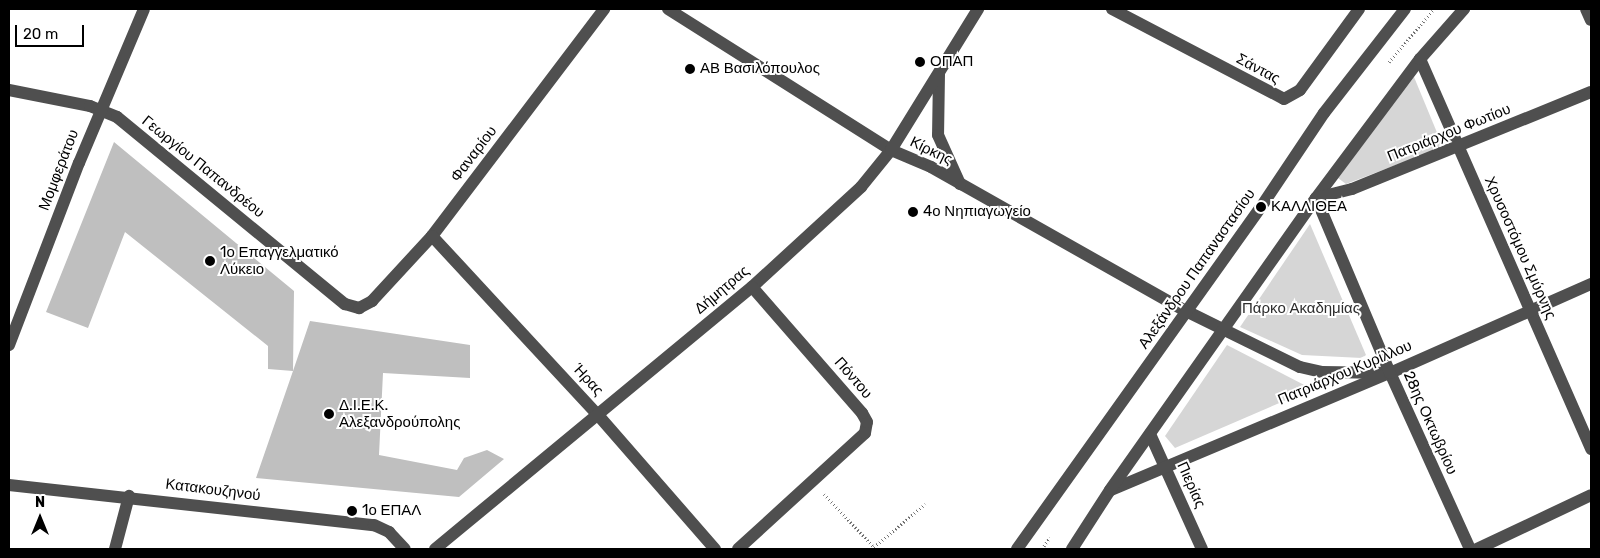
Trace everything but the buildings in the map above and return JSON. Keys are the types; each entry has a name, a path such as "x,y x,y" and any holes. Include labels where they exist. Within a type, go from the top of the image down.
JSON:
{"street":[{"name":"Μομφεράτου","path":"9,345 101,109 144,9"},
{"name":"Φαναρίου","path":"358,308 372,301 432,236 604,9"},
{"name":"Κίρκης","path":"668,9 891,150 960,184 1186,311 1300,367 1322,372 1390,373"},
{"name":"Δήμητρας","path":"435,549 752,287 861,187 891,150 978,9"},
{"name":"Σάντας","path":"1112,9 1284,99 1300,90 1359,9"},
{"name":"Αλεξάνδρου Παπαναστασίου","path":"1017,549 1324,114 1405,9"},
{"path":"1072,549 1110,490 1316,198 1420,59 1464,9"},
{"path":"1586,9 1591,20"},
{"name":"Χρυσοστόμου Σμύρνης","path":"1420,59 1591,449"},
{"path":"940,72 938,135 960,184"},
{"name":"Γεωργίου Παπανδρέου","path":"9,90 101,109 117,117 345,304 358,308"},
{"name":"Πατριάρχου Φωτίου","path":"1316,198 1352,190 1591,92"},
{"name":"28ης Οκτωβρίου","path":"1316,198 1390,373 1470,549"},
{"name":"Ήρας","path":"432,236 598,415 715,549"},
{"name":"Πατριάρχου Κυρίλλου","path":"1110,490 1390,373 1591,284"},
{"name":"Πόντου","path":"738,549 814,482 865,433 866,422 862,413 752,287"},
{"name":"Πιερίας","path":"1150,434 1202,549"},
{"name":"Κατακουζηνού","path":"9,484 374,525 390,532 405,549"},
{"path":"1477,549 1591,495"},
{"path":"115,549 129,496"}],"path":[{"path":"814,482 874,547 925,504"}],"green space":[{"path":"1414,77 1443,147 1346,184 1338,178"},
{"name":"Πάρκο Ακαδημίας","path":"1310,224 1366,355 1362,358 1302,355 1240,327"},
{"path":"1227,345 1312,389 1175,448 1165,436"}],"place":[{"name":"ΟΠΑΠ","path":"920,62"},
{"name":"ΑΒ Βασιλόπουλος","path":"690,69"},
{"name":"ΚΑΛΛΙΘΕΑ","path":"1261,207"},
{"name":"4ο Νηπιαγωγείο","path":"913,212"},
{"name":"1ο Επαγγελματικό Λύκειο","path":"210,261"},
{"name":"Δ.Ι.Ε.Κ. Αλεξανδρούπολης","path":"329,414"},
{"name":"1ο ΕΠΑΛ","path":"352,511"}]}
